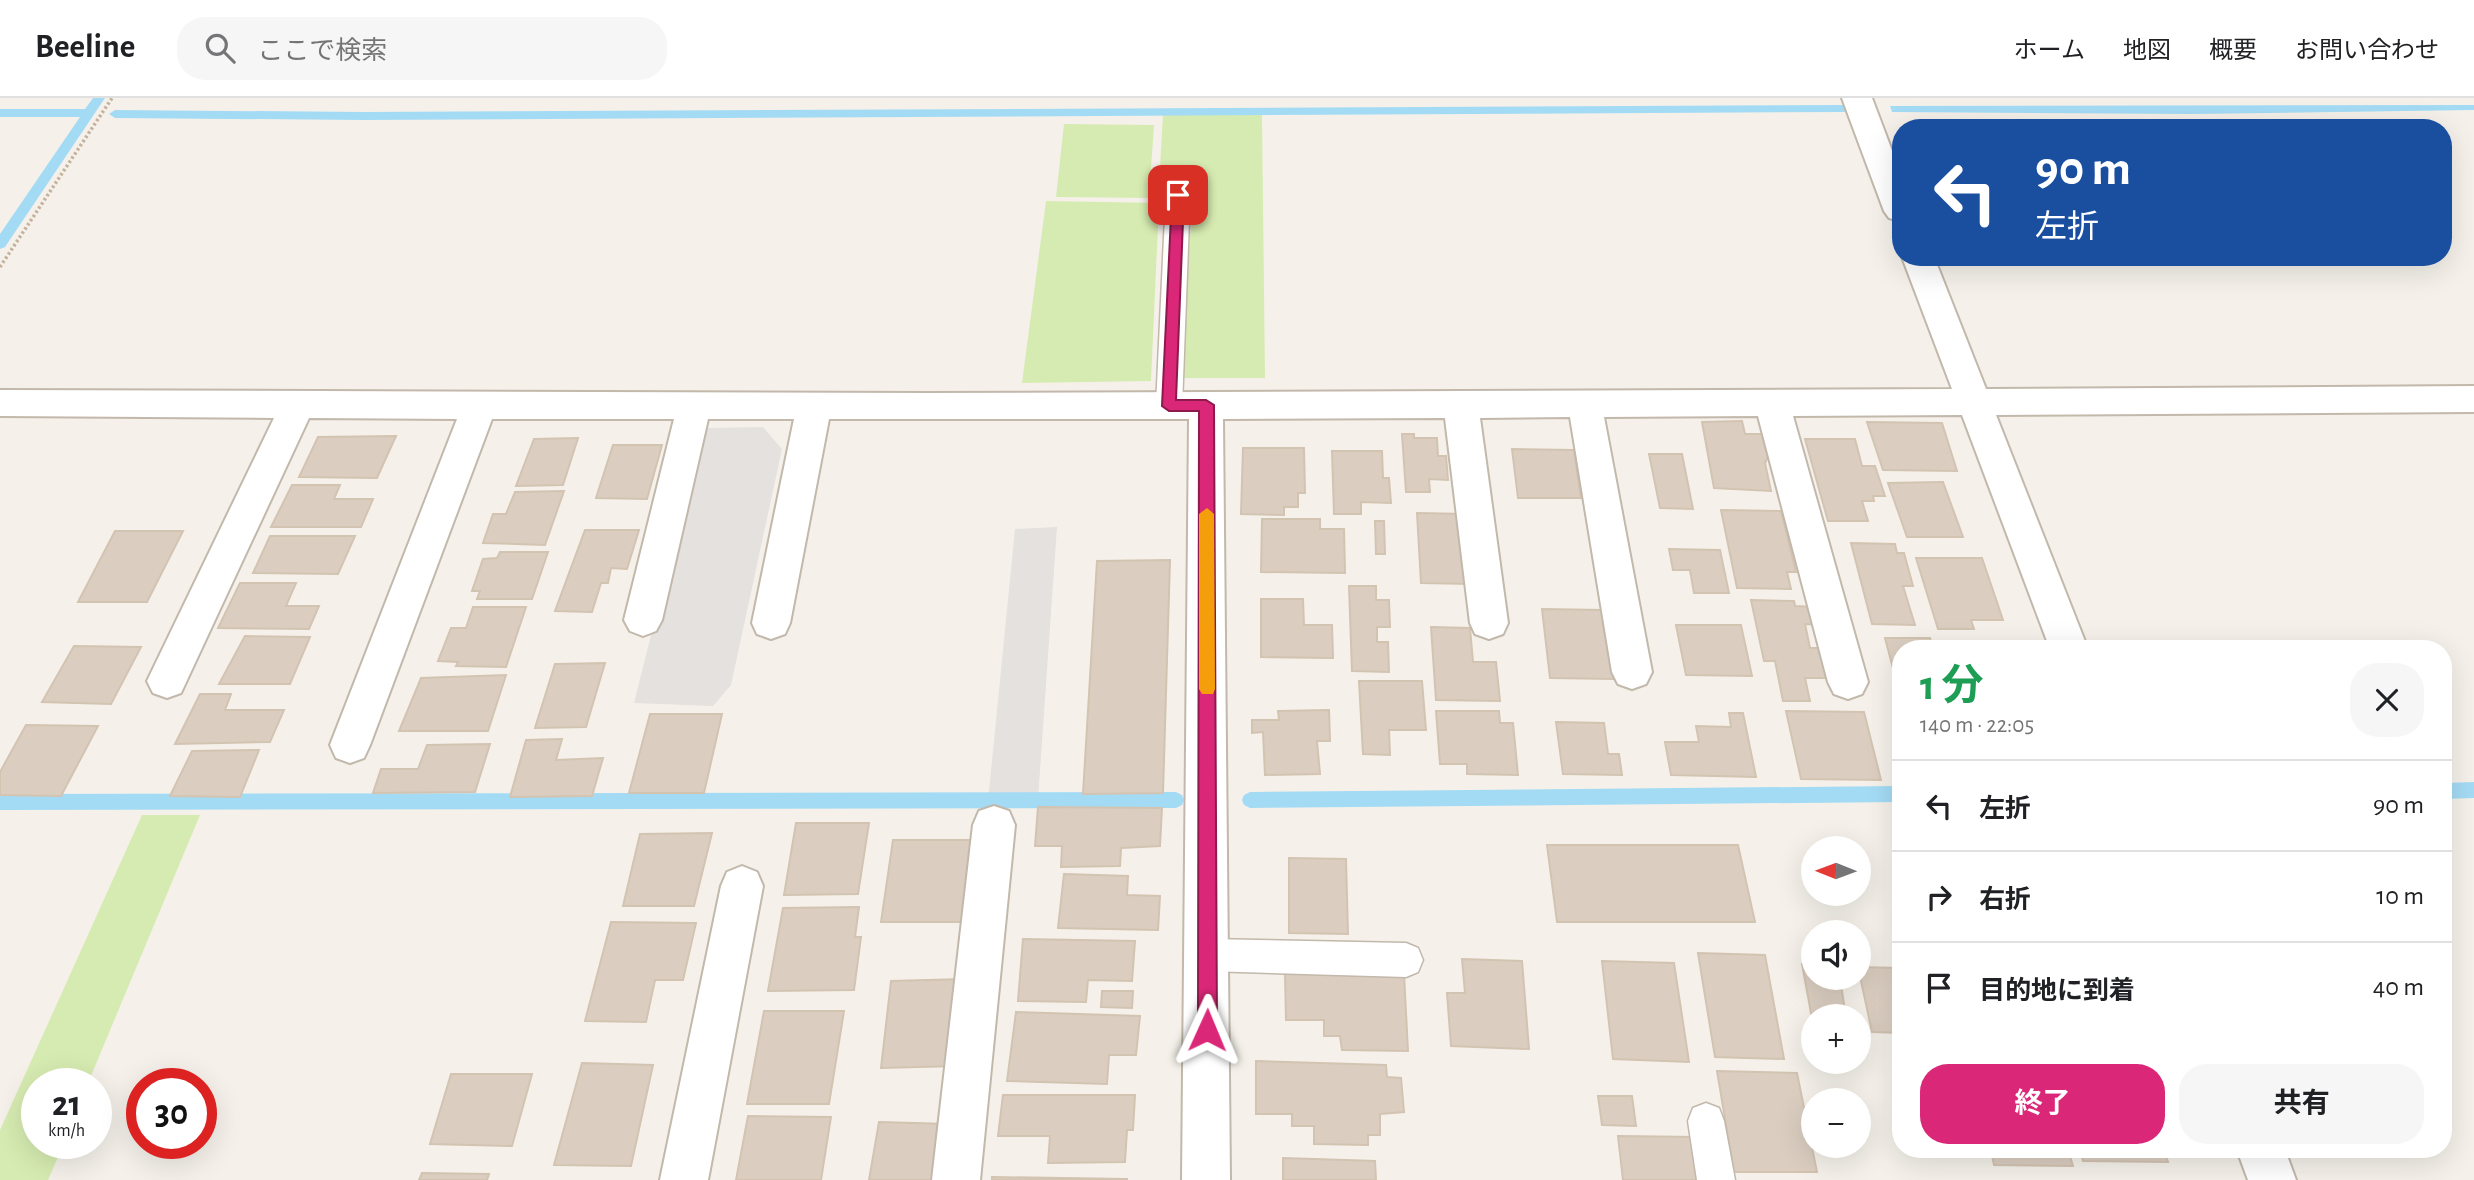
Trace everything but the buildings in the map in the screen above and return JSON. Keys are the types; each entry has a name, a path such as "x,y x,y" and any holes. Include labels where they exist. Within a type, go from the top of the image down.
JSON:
{"street":[{"path":"1857,98 1892,190"},
{"path":"1921,266 2066,640"},
{"path":"0,403 694,407 2474,399"},
{"path":"1772,404 1848,682"},
{"path":"1461,405 1489,623"},
{"path":"1585,405 1632,672"},
{"path":"167,681 297,406"},
{"path":"771,623 814,406"},
{"path":"1188,406 1208,956 1206,1180"},
{"path":"350,745 479,407"},
{"path":"643,620 694,407"},
{"path":"956,1180 994,825"},
{"path":"684,1180 742,886"},
{"path":"2264,1158 2273,1180"}],"lane":[{"path":"1178,195 1188,406"},
{"path":"1208,956 1406,960"},
{"path":"1706,1121 1716,1180"}],"path":[{"path":"0,267 112,98"}],"green space":[{"path":"1163,114 1262,115 1265,378 1182,378 1193,188 1159,186"},
{"path":"1064,124 1154,125 1149,198 1056,197"},
{"path":"1046,201 1159,203 1151,381 1022,383"},
{"path":"142,815 200,815 94,1068 28,1068"},
{"path":"21,1083 21,1159 57,1159 48,1180 0,1180 0,1130"}],"shaded area":[{"path":"763,427 782,449 731,685 713,706 634,703 703,428"},
{"path":"1057,527 1038,799 988,801 1015,529"}],"water":[{"path":"2474,105 2474,110 2192,114 1892,112 1890,106"}],"waterway":[{"path":"89,113 99,98"},
{"path":"115,114 363,116 1843,109"},
{"path":"0,113 89,113"},
{"path":"0,244 89,113"},
{"path":"2452,791 2474,790"},
{"path":"1250,800 1892,794"},
{"path":"0,802 1176,800"}],"slow traffic":[{"path":"1207,514 1207,689"}],"route":[{"path":"1178,195 1169,406 1206,405 1207,1030"}]}
